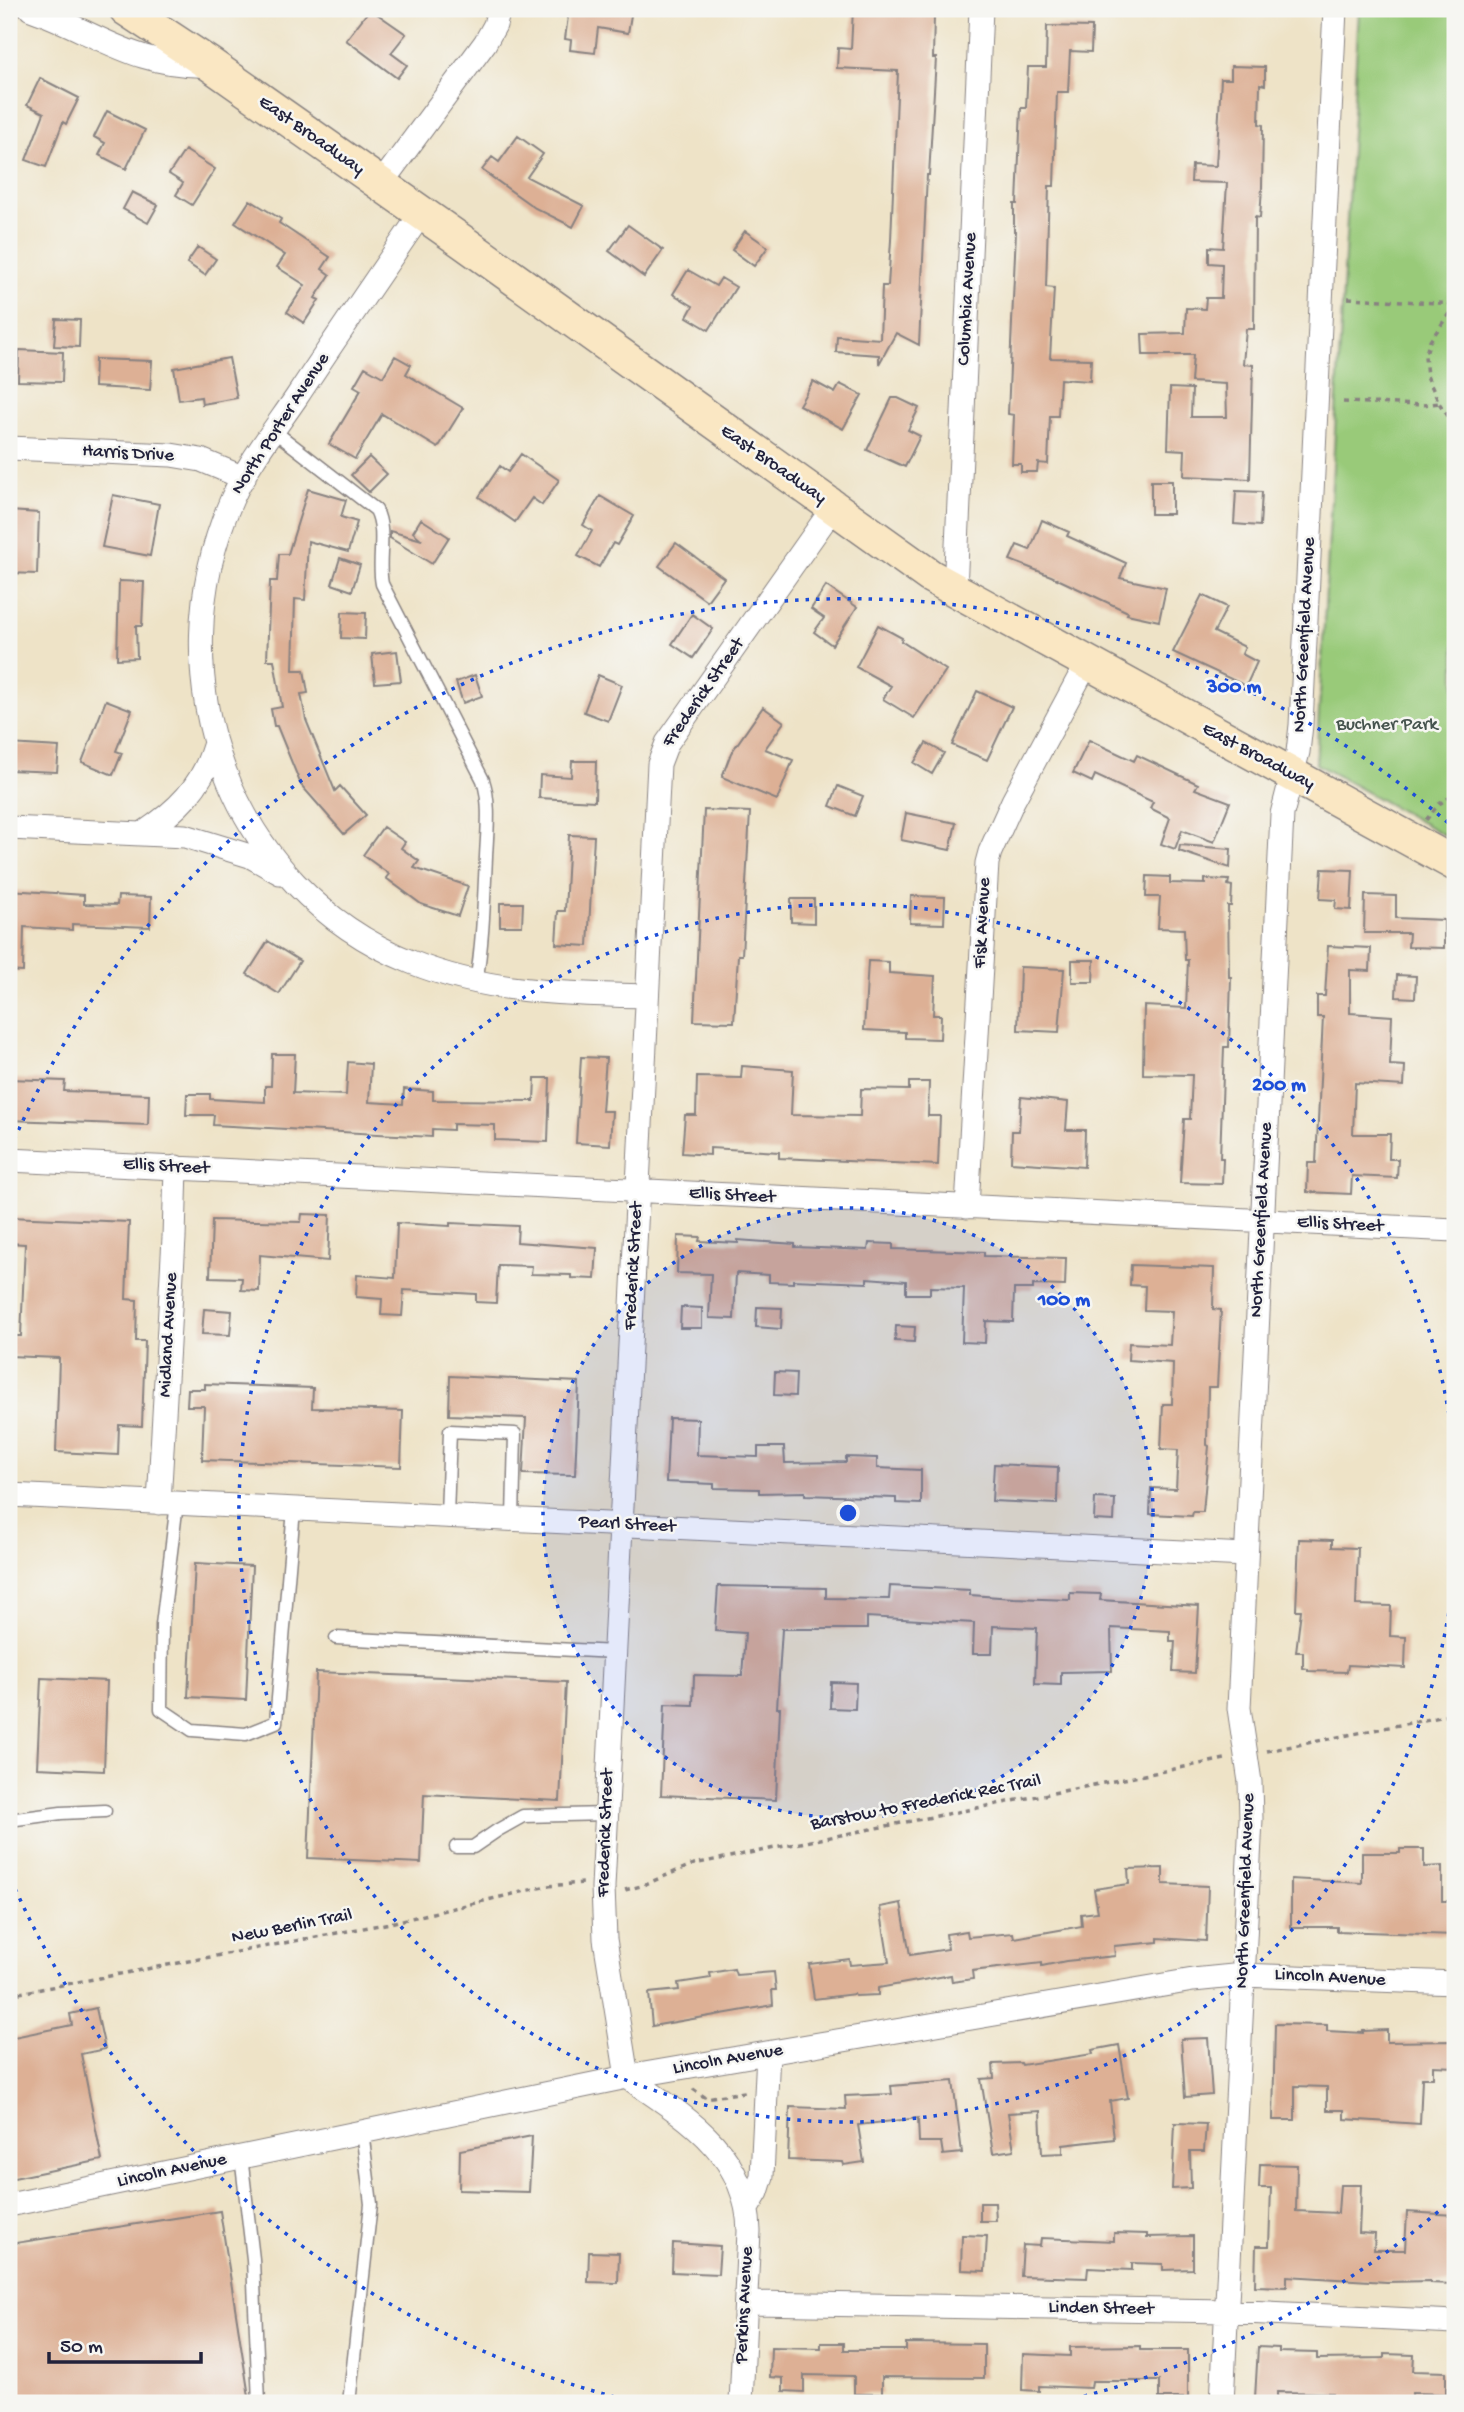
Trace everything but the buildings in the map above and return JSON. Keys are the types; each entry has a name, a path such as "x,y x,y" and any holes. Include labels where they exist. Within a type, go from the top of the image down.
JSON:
{"main road":[{"name":"East Broadway","path":"126,9 211,65 930,576 1455,864"}],"street":[{"path":"31,9 143,58 173,64 211,65"},
{"path":"380,185 485,43 495,25 499,9"},
{"name":"Columbia Avenue","path":"955,590 981,9"},
{"name":"North Greenfield Avenue","path":"1222,2403 1251,1819 1250,1783 1239,1708 1246,1555 1282,814 1298,752 1301,725 1335,9"},
{"name":"North Porter Avenue","path":"421,214 274,431 232,500 213,557 204,607 201,666 214,746 230,786 254,830 291,880 365,939 410,961 476,983 548,992 647,996"},
{"name":"Harris Drive","path":"9,448 171,455 201,460 244,478"},
{"name":"Frederick Street","path":"627,2077 605,1939 603,1887 659,764 662,753 833,508"},
{"name":"Fisk Avenue","path":"967,1207 987,863 1013,801 1087,663"},
{"path":"142,834 167,818 187,800 209,763 214,746"},
{"path":"9,828 186,836 250,856 291,880"},
{"name":"Ellis Street","path":"9,1160 1455,1230"},
{"name":"Midland Avenue","path":"168,1503 176,1167"},
{"name":"Pearl Street","path":"9,1495 1246,1555"},
{"name":"Lincoln Avenue","path":"9,2205 627,2077 1193,1980 1243,1975 1455,1983"},
{"name":"Perkins Avenue","path":"748,2207 762,2176 768,2053"},
{"name":"Perkins Avenue","path":"627,2077 668,2105 723,2153 743,2188 748,2207 747,2303 741,2403"},
{"name":"Linden Street","path":"747,2303 1225,2311 1455,2322"}],"lane":[{"path":"274,431 376,510 380,520 379,558 382,584 483,780 487,791 488,822 483,942 476,983"},
{"path":"447,1516 450,1431 515,1434 513,1519"},
{"path":"168,1503 160,1709 192,1731 246,1734 276,1722 294,1509"},
{"path":"336,1637 615,1652"},
{"path":"9,1820 61,1813 105,1811"},
{"path":"456,1847 474,1847 523,1816 607,1814"},
{"path":"349,2403 371,2204 362,2131"},
{"path":"241,2156 253,2259 259,2403"}],"path":[{"path":"1348,298 1455,304"},
{"path":"1455,304 1430,341 1425,356 1427,376 1439,403 1455,426"},
{"path":"1343,402 1423,405 1439,403"},
{"path":"1423,824 1439,804 1455,794"},
{"path":"1261,1752 1455,1714"},
{"name":"Barstow to Frederick Rec Trail","path":"629,1889 694,1864 1232,1758"},
{"name":"New Berlin Trail","path":"9,1995 390,1923 547,1886 579,1883"},
{"path":"693,2089 706,2098 744,2093 752,2087"}],"green space":[{"name":"Buchner Park","path":"1359,9 1455,9 1455,841 1316,764"}]}
